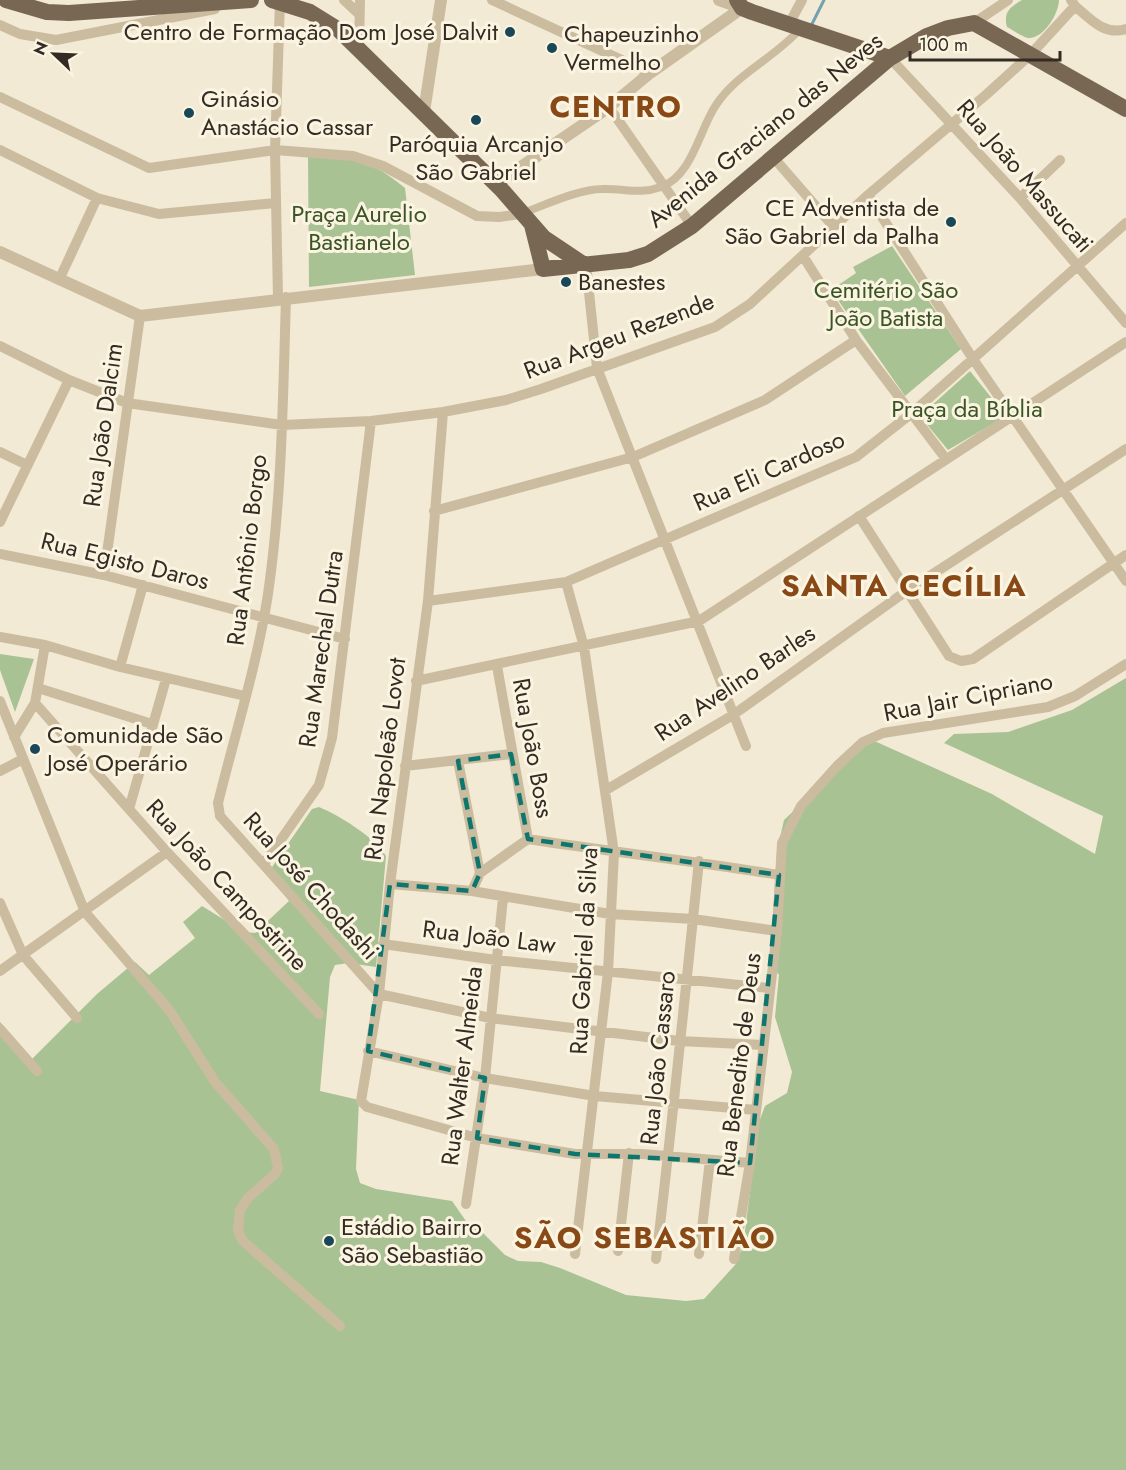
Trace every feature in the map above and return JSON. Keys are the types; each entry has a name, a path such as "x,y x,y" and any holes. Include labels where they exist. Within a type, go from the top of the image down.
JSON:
{"main road":[{"path":"6,0 47,12 69,13 251,0"},
{"path":"276,1 310,12 330,24 359,48 496,184 526,220 555,246 584,264"},
{"path":"744,7 891,58"},
{"path":"974,23 1126,109"},
{"name":"Avenida Graciano das Neves","path":"543,269 629,260 648,254 692,226 891,58 927,36 948,28 974,23"},
{"path":"526,220 543,269"}],"street":[{"path":"0,25 20,34 56,40 262,0"},
{"path":"344,0 358,13"},
{"path":"359,48 360,0"},
{"path":"424,112 441,0"},
{"path":"492,0 650,73"},
{"path":"719,0 744,7"},
{"path":"0,97 149,168 275,150 353,156 368,160 477,216 526,220 601,188 637,193 663,186 688,163 723,94 766,58 787,44 802,0"},
{"path":"974,23 1008,0"},
{"name":"Rua Antônio Borgo","path":"218,803 264,617 282,425 282,298 275,150 276,1"},
{"path":"1073,3 1093,22 1109,30 1117,32 1126,29"},
{"name":"Rua Argeu Rezende","path":"0,346 69,380 127,403 282,425 371,421 443,412 506,400 715,327 750,304 833,226 1031,54 1073,3"},
{"path":"496,184 609,108 650,73 744,7"},
{"name":"Rua João Massucati","path":"891,58 1020,198 1126,323"},
{"path":"609,108 692,226"},
{"path":"0,150 97,198 159,214 276,203"},
{"path":"774,158 833,226"},
{"path":"1020,198 1060,160"},
{"path":"868,195 973,359 1126,581"},
{"path":"59,280 97,198"},
{"name":"Rua Eli Cardoso","path":"428,602 566,582 856,457 912,413 1126,223"},
{"path":"0,252 140,316 543,269"},
{"path":"803,256 856,340 946,459"},
{"path":"584,264 597,368 699,621 746,746"},
{"name":"Rua João Dalcim","path":"104,574 140,316"},
{"path":"434,511 633,458 765,400 856,340"},
{"path":"416,681 497,666 699,621 946,459 1013,418 1126,342"},
{"path":"0,522 69,380"},
{"name":"Rua Napoleão Lovot","path":"443,412 428,602 390,884 379,994 361,1096 362,1103 368,1107 477,1138"},
{"name":"Rua Marechal Dutra","path":"264,864 319,785 326,768 345,639 371,421"},
{"name":"Rua Avelino Barles","path":"606,790 733,715 905,592 1126,449"},
{"path":"0,452 27,465"},
{"path":"859,516 905,592 948,656 961,661 973,659 1126,555"},
{"name":"Rua Egisto Daros","path":"0,554 104,574 345,639"},
{"name":"Rua Gabriel da Silva","path":"566,582 584,646 614,853 608,972 575,1254"},
{"path":"120,668 143,585"},
{"path":"0,637 45,645 120,668 245,696"},
{"path":"14,737 35,703 45,645"},
{"name":"Rua Jair Cipriano","path":"779,875 782,843 801,806 863,742 883,733 1048,707 1075,696 1126,664"},
{"name":"Rua João Boss","path":"497,666 511,754 528,838"},
{"path":"129,809 166,679"},
{"path":"38,688 152,724"},
{"path":"0,701 85,912 170,1011 215,1082 274,1149 277,1160 276,1174 248,1198 240,1210 238,1230 242,1240 340,1326"},
{"name":"Rua João Campostrine","path":"35,703 167,852 319,1014"},
{"path":"405,766 511,754"},
{"path":"0,771 23,759"},
{"path":"458,761 480,873"},
{"name":"Rua José Chodashi","path":"218,803 218,810 226,823 379,994"},
{"path":"472,891 480,873 528,838 614,853 699,861 779,875"},
{"path":"0,971 167,852"},
{"name":"Rua João Cassaro","path":"656,1259 675,1101 679,1041 688,981 699,861"},
{"name":"Rua Benedito de Deus","path":"735,1259 750,1163 777,931 779,875"},
{"path":"390,884 472,891 503,898 610,914 693,919 777,931"},
{"name":"Rua Walter Almeida","path":"466,1204 485,1078 503,898"},
{"path":"0,903 23,955 78,1018"},
{"name":"Rua João Law","path":"383,944 496,960 770,988"},
{"path":"379,994 490,1018 679,1041 763,1046"},
{"path":"0,1029 38,1071"},
{"path":"368,1051 485,1078 595,1096 675,1101 756,1110"},
{"path":"477,1138 586,1154 629,1153 750,1163"},
{"path":"618,1251 629,1153"},
{"path":"699,1254 710,1160"}],"highlighted area":[{"path":"511,754 528,839 779,875 750,1163 575,1154 477,1138 485,1078 368,1051 390,884 472,891 480,873 458,761"}],"green space":[{"path":"1022,0 1059,0 1050,24 1034,37 1028,38 1007,27 1008,10"},
{"name":"Praça Aurelio Bastianelo","path":"308,156 360,162 382,171 405,188 415,275 309,287"},
{"name":"Cemitério São João Batista","path":"892,246 961,349 905,396 831,290 856,273 853,267"},
{"name":"Praça da Bíblia","path":"970,371 1006,416 948,450 920,416"},
{"path":"0,654 34,659 15,712 0,670"},
{"path":"1126,678 1126,1470 0,1470 0,1022 32,1059 97,994 135,962 149,975 195,938 183,922 202,906 244,932 255,933 289,901 270,870 312,809 319,807 365,834 386,856 376,967 348,963 335,965 330,977 320,1091 359,1100 356,1169 360,1183 376,1189 452,1201 468,1224 475,1225 505,1255 518,1261 541,1262 626,1295 686,1301 704,1299 735,1265 743,1246 759,1122 765,1106 787,1093 792,1072 775,1017 779,975 770,963 777,851 784,820 870,739 992,794 1095,854 1103,816 944,743 954,734 1008,732 1072,710"}],"waterway":[{"path":"811,26 824,0"}],"place":[{"name":"Centro de Formação Dom José Dalvit","path":"510,32"},
{"name":"Chapeuzinho Vermelho","path":"552,48"},
{"name":"Ginásio Anastácio Cassar","path":"189,113"},
{"name":"Paróquia Arcanjo São Gabriel","path":"476,120"},
{"name":"CE Adventista de São Gabriel da Palha","path":"951,222"},
{"name":"Banestes","path":"566,282"},
{"name":"Comunidade São José Operário","path":"35,749"},
{"name":"Estádio Bairro São Sebastião","path":"329,1241"}],"district":[{"name":"CENTRO","path":"616,107"},
{"name":"SANTA CECÍLIA","path":"904,586"},
{"name":"SÃO SEBASTIÃO","path":"645,1238"}]}
